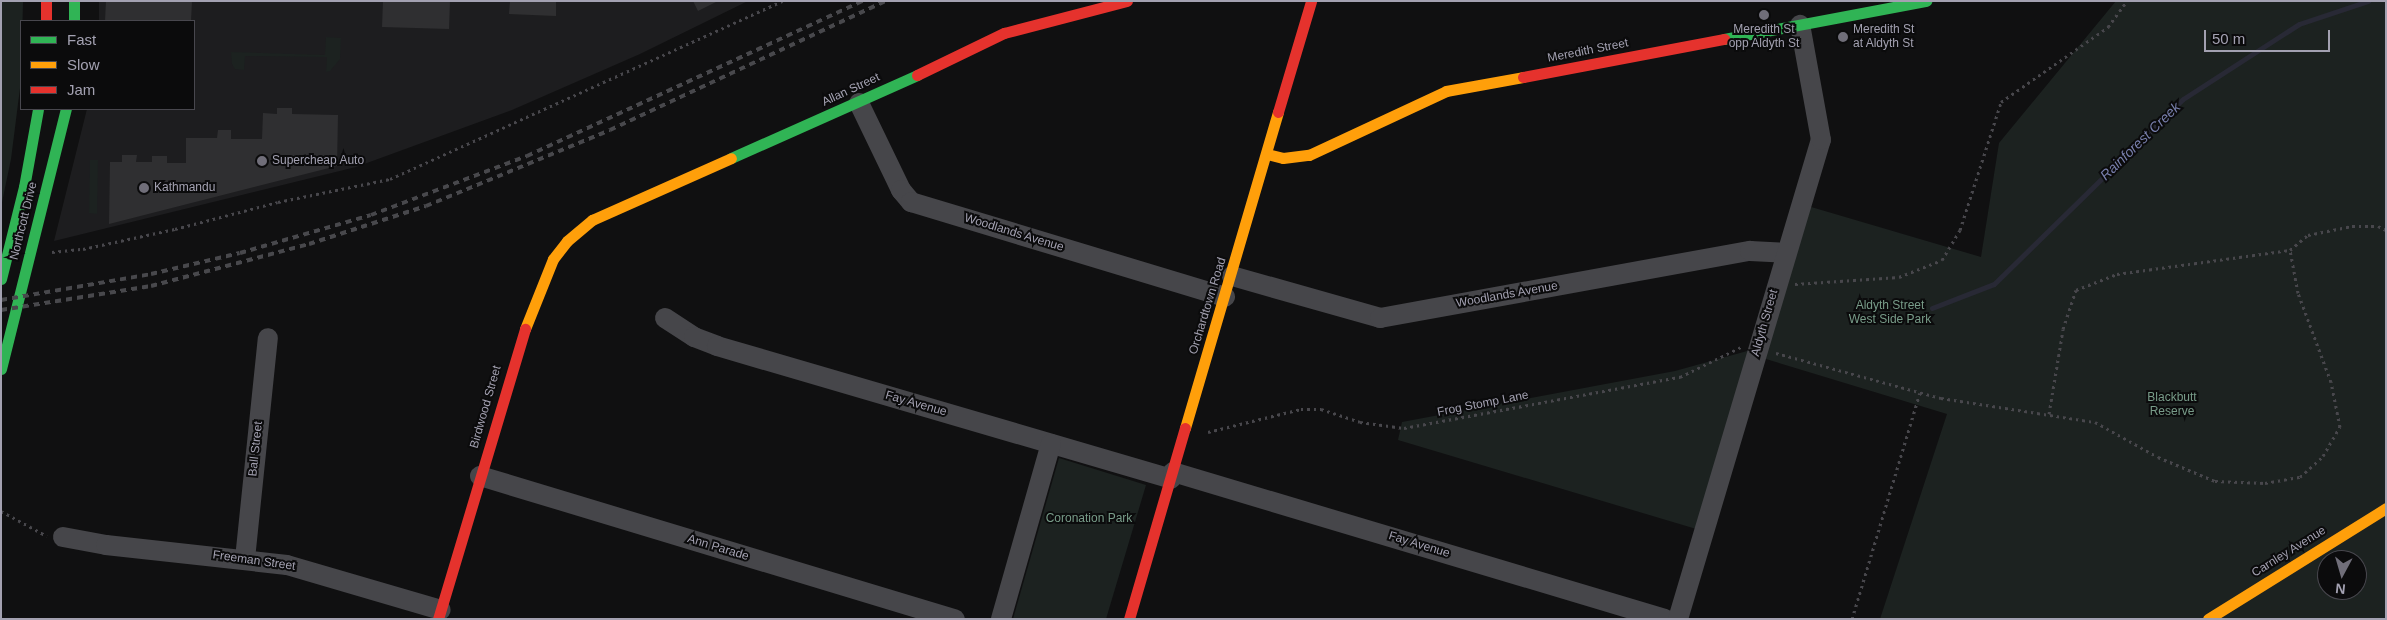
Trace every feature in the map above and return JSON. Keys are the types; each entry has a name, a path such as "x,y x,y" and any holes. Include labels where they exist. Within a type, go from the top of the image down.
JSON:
{"street":[{"path":"46,1 46,20"},
{"path":"74,1 74,20"},
{"name":"Allan Street","path":"592,220 859,103 1015,29 1127,1"},
{"name":"Orchardtown Road","path":"1129,619 1232,276 1311,1"},
{"name":"Meredith Street","path":"1267,154 1284,158 1309,155 1446,91 1926,1"},
{"name":"Aldyth Street","path":"1678,619 1821,140 1800,25"},
{"name":"Woodlands Avenue","path":"859,103 901,190 911,202 1225,297"},
{"name":"Northcott Drive","path":"1,279 24,187 38,110"},
{"name":"Northcott Drive","path":"1,369 66,110"},
{"name":"Birdwood Street","path":"440,614 516,354 540,286 552,259 567,241 592,220"},
{"name":"Woodlands Avenue","path":"1232,276 1380,318 1750,251 1786,252"},
{"name":"Fay Avenue","path":"665,318 694,337 717,346 1051,444 1172,476 1664,619"},
{"name":"Ball Street","path":"245,559 268,338"},
{"path":"1001,619 1051,444"},
{"name":"Ann Parade","path":"480,476 956,619"},
{"name":"Carnley Avenue","path":"2208,619 2386,508"},
{"name":"Freeman Street","path":"63,537 106,545 245,559 312,570 440,614"}],"path":[{"path":"30,253 83,249 390,179 783,1"},
{"path":"1777,285 1899,277 1942,260 1960,230 2001,102 2108,27 2127,1"},
{"path":"2049,415 2063,329 2076,290 2117,274 2290,250 2308,235 2352,226 2378,226 2386,230"},
{"path":"1758,348 1920,393 2095,422 2158,457 2215,480 2264,483 2300,477 2324,456 2340,427 2331,382 2298,293 2290,250"},
{"name":"Frog Stomp Lane","path":"1208,432 1301,410 1321,409 1360,422 1404,428 1680,377 1743,346 1758,348"},
{"path":"1852,619 1920,393"},
{"path":"1,511 55,541 63,537"}],"shaded area":[{"path":"99,1 748,1 640,54 512,110 356,167 54,241 87,110 195,110 195,20 99,20"}],"green space":[{"path":"1,1 23,1 23,20 20,20 20,88 11,159 1,207"},
{"name":"Blackbutt Reserve","path":"2116,1 2386,1 2386,619 1880,619 1947,414 1756,356 1703,531 1398,440 1402,422 1675,371 1758,348 1801,204 1981,257 1999,143"},
{"path":"326,37 341,38 340,59 330,71 326,72 327,57 245,56 244,70 235,69 232,64 231,52 325,55"},
{"path":"90,160 98,160 97,214 89,213"},
{"name":"Coronation Park","path":"1059,458 1146,485 1106,619 1013,619"}],"building":[{"path":"106,1 192,1 191,20 105,20"},
{"path":"383,1 450,1 449,29 382,27"},
{"path":"510,1 556,1 556,16 509,14"},
{"path":"693,1 718,1 698,11"},
{"path":"277,108 292,108 292,114 338,115 337,166 109,224 110,162 122,162 122,155 137,155 136,162 152,162 152,156 167,156 167,163 186,163 186,138 217,138 218,130 231,130 231,139 262,139 263,113 277,114"}],"waterway":[{"name":"Rainforest Creek","path":"1932,308 1994,284 2183,99 2299,24 2368,1"}],"railway":[{"path":"1,300 151,274 240,253 371,215 527,156 863,1"},
{"path":"1,310 151,286 309,244 426,206 610,130 886,1"}],"traffic: fast":[{"path":"74,1 74,20"},
{"path":"1724,39 1926,1"},
{"path":"731,158 917,75"},
{"path":"1,279 24,187 38,110"},
{"path":"1,369 66,110"}],"traffic: slow":[{"path":"1267,154 1283,158 1309,155 1446,91 1523,77"},
{"path":"1185,428 1278,112"},
{"path":"525,329 553,259 567,241 592,220 731,158"},
{"path":"2208,619 2386,508"}],"traffic: jam":[{"path":"46,1 46,20"},
{"path":"917,75 1004,33 1127,1"},
{"path":"1278,112 1311,1"},
{"path":"1523,77 1724,39"},
{"path":"438,619 525,329"},
{"path":"1129,619 1185,428"}],"place":[{"name":"Meredith St opp Aldyth St","path":"1764,15"},
{"name":"Meredith St at Aldyth St","path":"1843,37"},
{"name":"Supercheap Auto","path":"262,161"},
{"name":"Kathmandu","path":"144,188"}],"park label":[{"name":"Aldyth Street West Side Park","path":"1890,313"}]}
